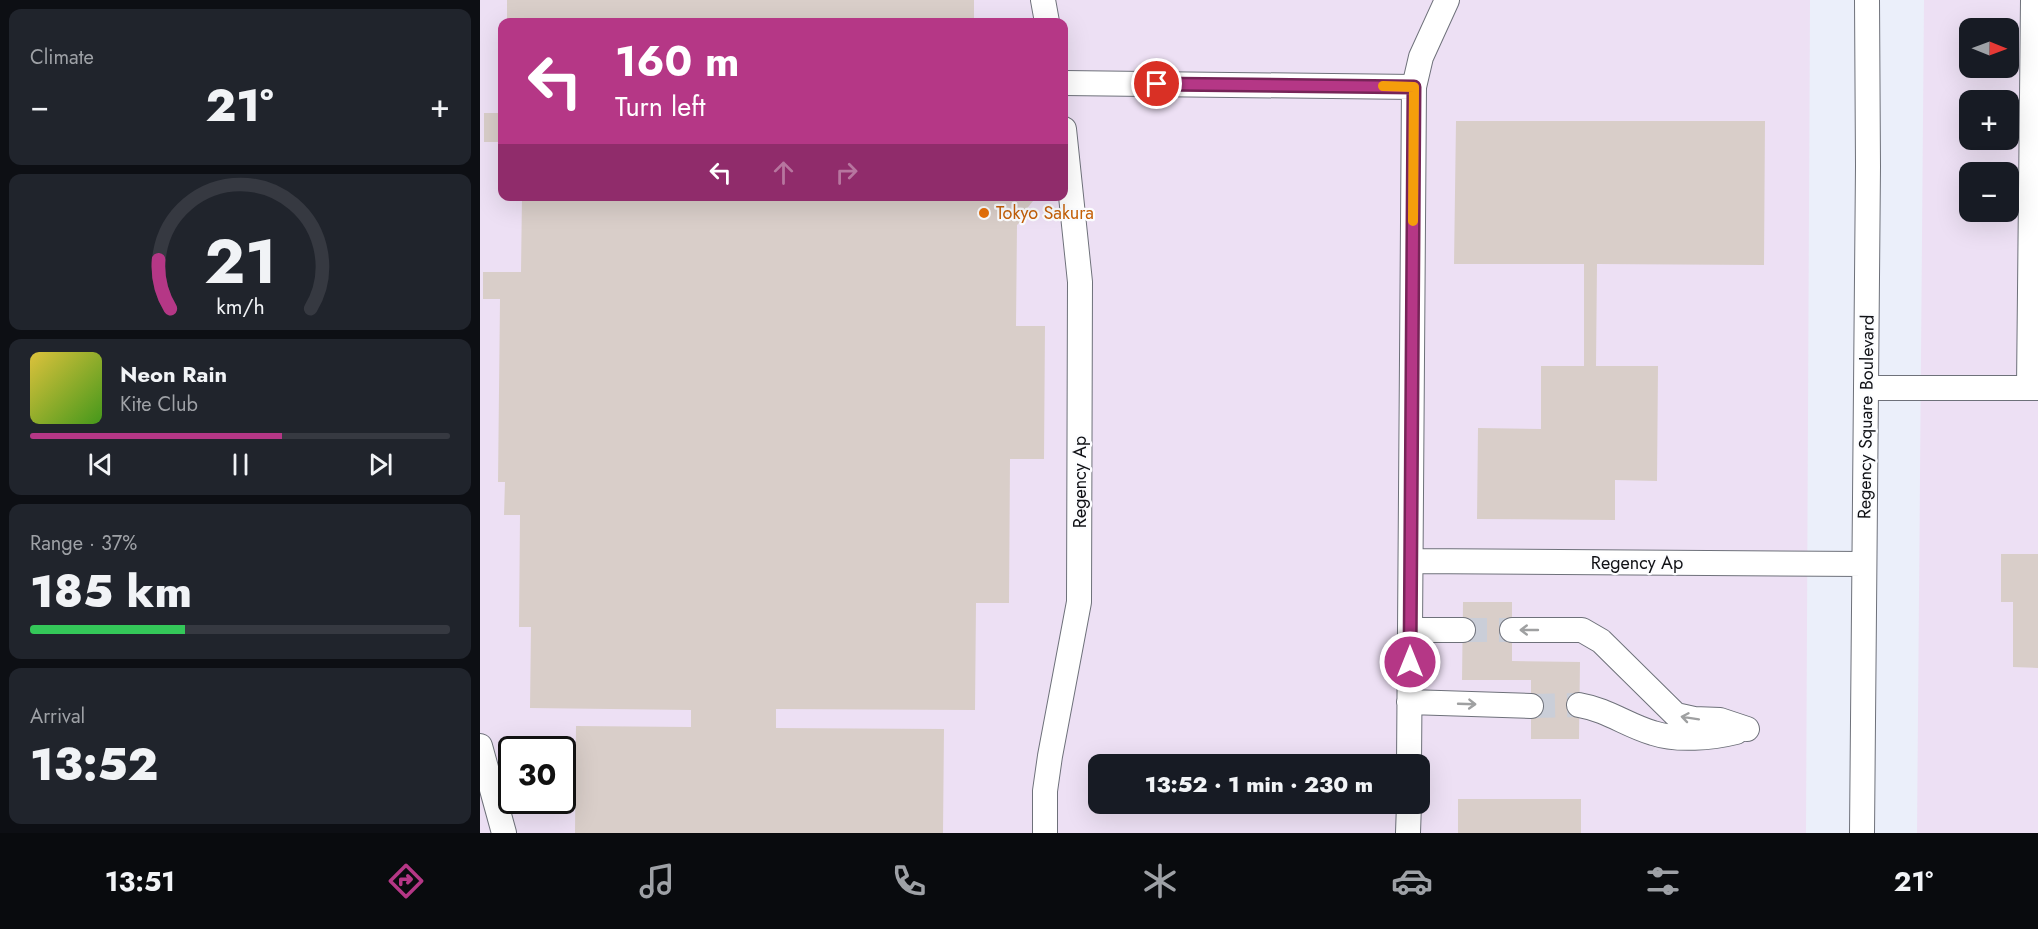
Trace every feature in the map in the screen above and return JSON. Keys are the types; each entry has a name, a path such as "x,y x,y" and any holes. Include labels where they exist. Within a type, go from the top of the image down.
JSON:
{"street":[{"path":"1043,0 1046,18"},
{"path":"1409,754 1414,87 1421,57 1447,0"},
{"name":"Regency Square Boulevard","path":"1862,833 1867,0"},
{"path":"1866,388 2034,387 2033,0"},
{"path":"1068,83 1414,87"},
{"name":"Regency Ap","path":"1045,833 1045,791 1079,602 1080,282 1068,167"},
{"name":"Regency Ap","path":"1411,561 1864,564"},
{"path":"1410,630 1462,630"},
{"path":"1512,630 1582,630 1602,641 1676,715 1694,719 1720,720 1747,729 1720,736 1673,737 1653,734 1601,709 1579,705"},
{"path":"1409,702 1531,706"},
{"path":"480,746 504,833"},
{"path":"1408,814 1408,833"}],"shaded area":[{"path":"480,0 1810,0 1806,833 480,833"},
{"path":"1924,0 2038,0 2038,833 1917,833"}],"building":[{"path":"507,0 974,0 974,18 507,18"},
{"path":"484,113 498,113 498,142 484,142"},
{"path":"1456,121 1765,121 1764,265 1597,264 1596,366 1658,366 1657,481 1615,480 1615,520 1477,519 1478,428 1541,429 1541,366 1584,366 1584,264 1454,264"},
{"path":"522,201 1033,201 1025,211 1028,214 1017,225 1016,326 1045,326 1044,459 1010,459 1009,603 976,603 975,710 776,709 776,728 944,729 943,833 575,833 576,726 691,727 691,710 530,708 531,627 519,627 520,515 504,515 505,482 498,482 500,299 483,299 483,272 521,272"},
{"path":"2001,554 2038,554 2038,668 2013,667 2013,602 2001,602"},
{"path":"1463,602 1512,602 1512,661 1580,662 1579,739 1531,739 1531,680 1462,680"},
{"path":"1458,799 1581,799 1581,833 1458,833"}],"tunnel":[{"path":"1463,630 1512,630"},
{"path":"1531,706 1579,705"}],"slow traffic":[{"path":"1383,86 1414,87 1413,221"}],"place":[{"name":"Tokyo Sakura","path":"984,213"}],"route":[{"path":"1157,84 1414,87 1410,662"}]}
